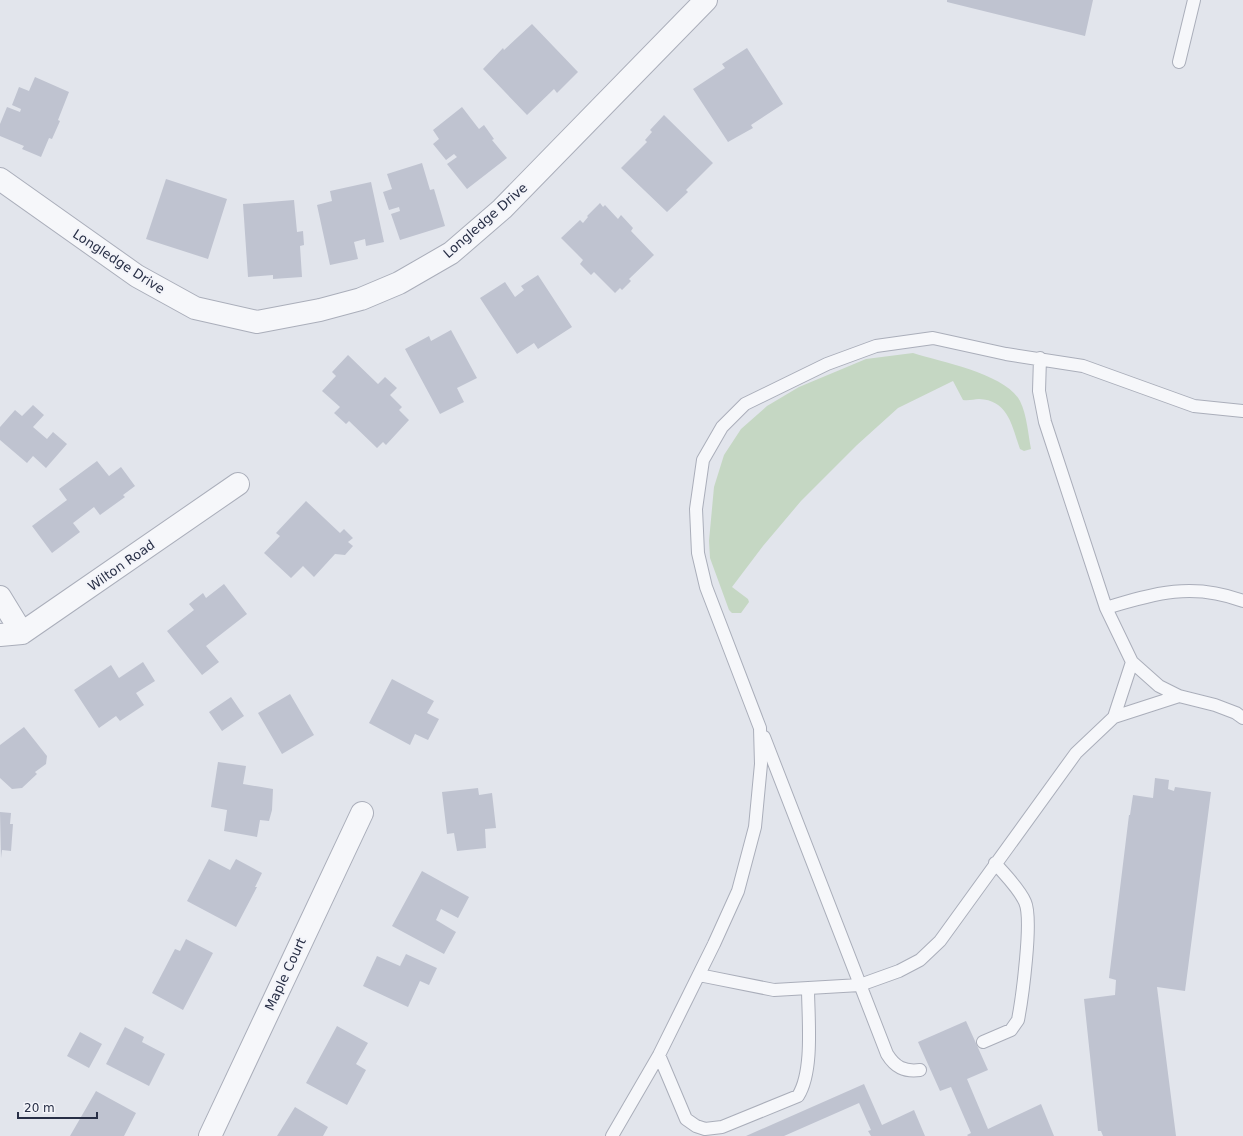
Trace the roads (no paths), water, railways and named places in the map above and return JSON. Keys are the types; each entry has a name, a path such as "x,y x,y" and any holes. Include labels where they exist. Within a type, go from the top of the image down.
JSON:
{"street":[{"name":"Longledge Drive","path":"0,179 137,276 195,308 257,322 320,310 361,299 399,283 451,253 502,209 706,0"},
{"name":"Wilton Road","path":"0,635 22,633 238,484"},
{"path":"0,597 22,633"},
{"name":"Maple Court","path":"210,1136 362,813"}],"lane":[{"path":"1179,62 1194,0"},
{"path":"920,1070 912,1071 902,1069 894,1064 886,1054 706,587 698,553 696,509 703,460 722,427 745,404 826,364 876,346 933,338 1006,354 1040,358 1083,366 1194,406 1243,411"},
{"path":"1040,358 1039,391 1045,422 1106,608 1132,662 1159,686 1179,696 1215,705 1236,713 1243,718"},
{"path":"1106,608 1166,592 1194,590 1223,593 1243,601"},
{"path":"1114,717 1132,662"},
{"path":"699,975 774,990 860,985 899,971 920,960 940,941 1076,753 1114,717 1179,696"},
{"path":"612,1136 659,1055 699,975 738,890 755,827 761,764 760,728"},
{"path":"983,1042 1012,1030 1018,1020 1028,933 1029,918 1025,902 995,863"},
{"path":"659,1055 686,1119 696,1126 705,1128 722,1126 798,1096 804,1088 808,1073 808,988"}]}
